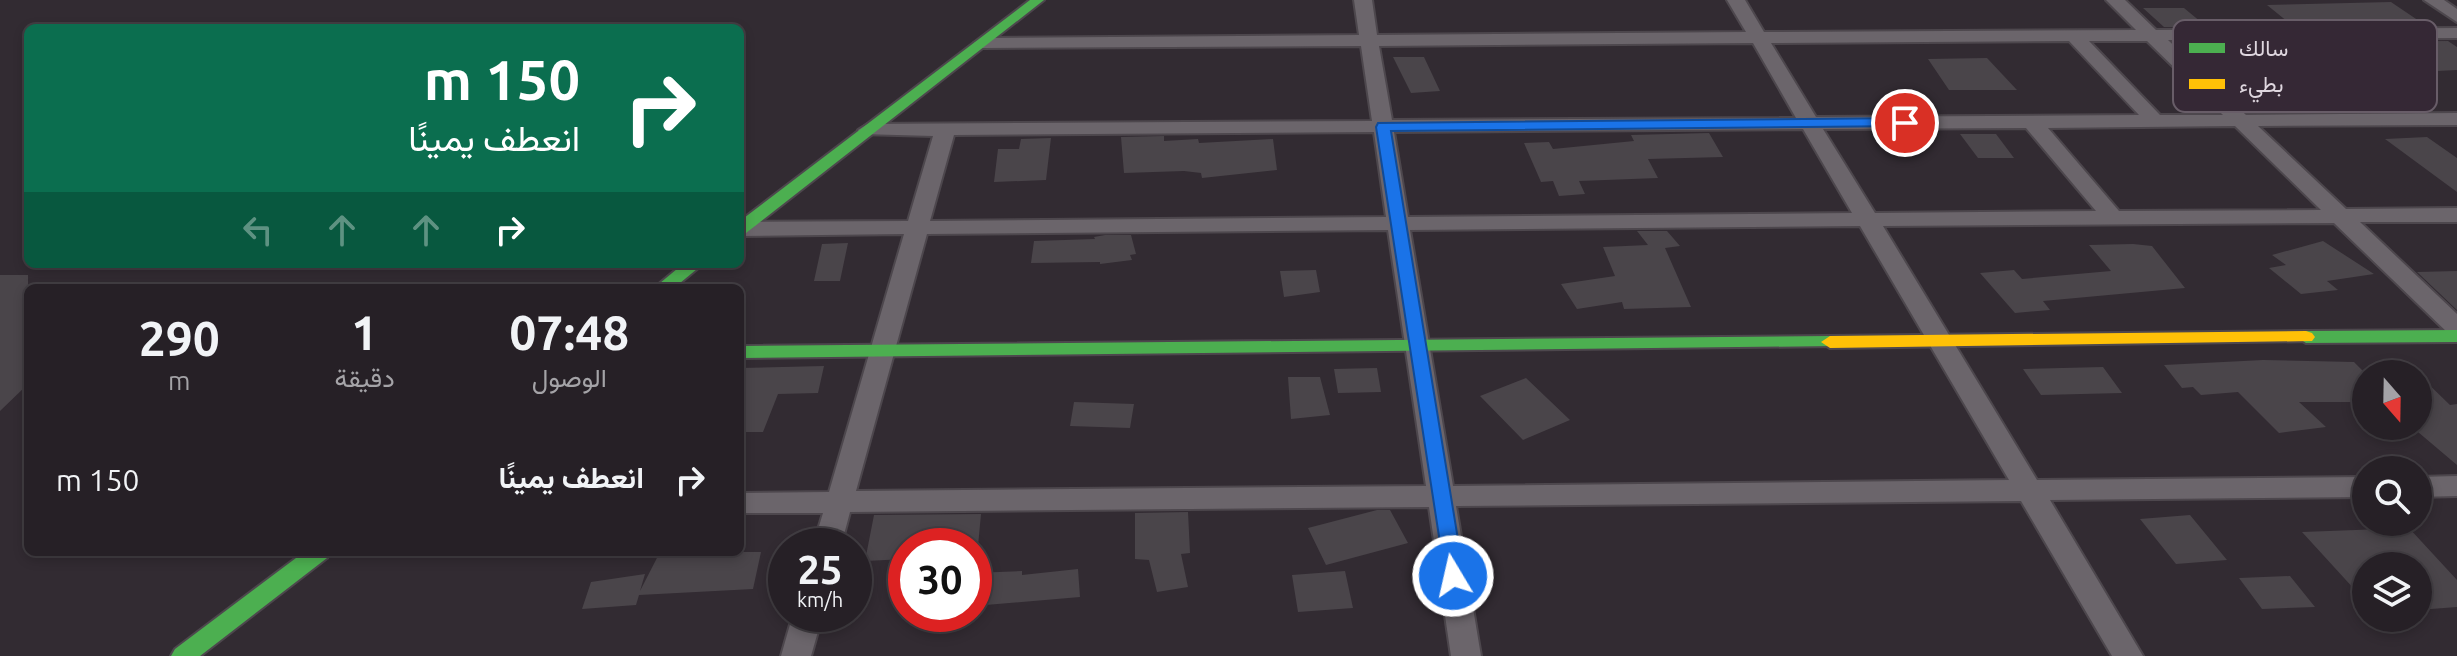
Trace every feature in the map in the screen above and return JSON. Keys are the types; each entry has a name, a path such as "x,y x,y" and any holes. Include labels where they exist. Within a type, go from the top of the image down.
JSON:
{"street":[{"path":"744,226 1038,0"},
{"path":"1363,0 1466,656"},
{"path":"1736,0 2128,656"},
{"path":"2115,0 2173,56"},
{"path":"2433,0 2457,17"},
{"path":"2437,33 2457,33"},
{"path":"2073,35 2155,121"},
{"path":"983,43 2173,35"},
{"path":"2232,112 2457,328"},
{"path":"868,130 2457,119"},
{"path":"2032,122 2113,218"},
{"path":"832,528 945,130"},
{"path":"744,229 2457,215"},
{"path":"668,284 689,268"},
{"path":"744,352 2457,336"},
{"path":"2432,487 2457,486"},
{"path":"744,503 2352,487"},
{"path":"183,656 314,556"},
{"path":"796,656 803,632"}],"building":[{"path":"2391,2 2418,20 2286,20 2267,5"},
{"path":"2143,8 2184,8 2199,20 2173,20 2173,27 2164,27"},
{"path":"2437,41 2448,41 2457,47 2457,70 2437,71"},
{"path":"1393,57 1424,57 1440,91 1411,93"},
{"path":"1987,58 2017,90 1949,90 1928,59"},
{"path":"1709,133 1723,157 1648,159 1658,178 1579,181 1585,194 1559,196 1553,181 1541,182 1524,143 1549,142 1553,149 1634,141 1631,135"},
{"path":"1960,134 1996,134 2014,158 1978,158"},
{"path":"1164,136 1164,141 1198,139 1199,143 1273,139 1277,170 1202,178 1201,173 1184,171 1124,173 1121,137"},
{"path":"2427,137 2457,158 2457,192 2385,139"},
{"path":"1051,138 1046,180 994,182 998,149 1019,149 1021,139"},
{"path":"1637,231 1667,231 1680,246 1665,248 1691,307 1624,309 1622,302 1577,309 1561,284 1615,276 1603,247 1648,245"},
{"path":"1105,235 1131,235 1136,254 1130,255 1132,260 1100,264 1031,263 1034,241 1095,239"},
{"path":"2323,241 2374,274 2327,281 2338,290 2301,294 2269,268 2286,265 2272,255"},
{"path":"848,243 840,281 814,281 822,244"},
{"path":"2089,245 2152,246 2185,288 2043,301 2050,310 2015,313 1980,273 2014,270 2022,279 2111,271"},
{"path":"1316,270 1320,292 1284,297 1280,271"},
{"path":"2457,271 2457,310 2417,272"},
{"path":"0,275 28,275 28,284 24,284 24,388 0,411"},
{"path":"2263,360 2352,362 2352,402 2299,402 2326,427 2279,433 2238,392 2201,395 2193,387 2182,388 2164,365"},
{"path":"824,366 818,393 778,394 763,432 744,432 744,368"},
{"path":"2103,367 2122,393 2041,395 2023,369"},
{"path":"1377,368 1381,392 1338,393 1334,369"},
{"path":"1288,377 1320,377 1330,415 1291,419"},
{"path":"1526,378 1570,420 1523,440 1480,396"},
{"path":"2432,388 2450,405 2457,404 2457,465 2427,440 2432,440"},
{"path":"1074,402 1134,404 1130,428 1070,426"},
{"path":"1377,510 1390,510 1408,543 1326,565 1308,528"},
{"path":"1188,512 1190,553 1181,554 1188,587 1157,592 1149,560 1135,559 1135,513"},
{"path":"981,514 980,528 888,528 888,560 872,561 874,515"},
{"path":"2190,515 2227,560 2176,564 2140,519"},
{"path":"2352,530 2352,536 2416,536 2431,552 2352,552 2352,587 2302,532"},
{"path":"744,552 761,552 753,589 639,595 636,605 582,609 591,582 645,574 640,591 658,556 744,556"},
{"path":"2432,553 2457,580 2457,607 2432,609"},
{"path":"1078,569 1080,597 992,604 992,572 1022,571 1022,575"},
{"path":"1345,571 1353,608 1298,612 1292,575"},
{"path":"2290,576 2315,607 2262,609 2239,578"}],"traffic: fast":[{"path":"744,226 1038,0"},
{"path":"668,284 689,268"},
{"path":"2306,337 2457,336"},
{"path":"744,352 1830,342"},
{"path":"183,656 314,556"}],"traffic: slow":[{"path":"1830,342 2306,337"}],"route":[{"path":"1453,576 1383,127 1905,123"}]}
